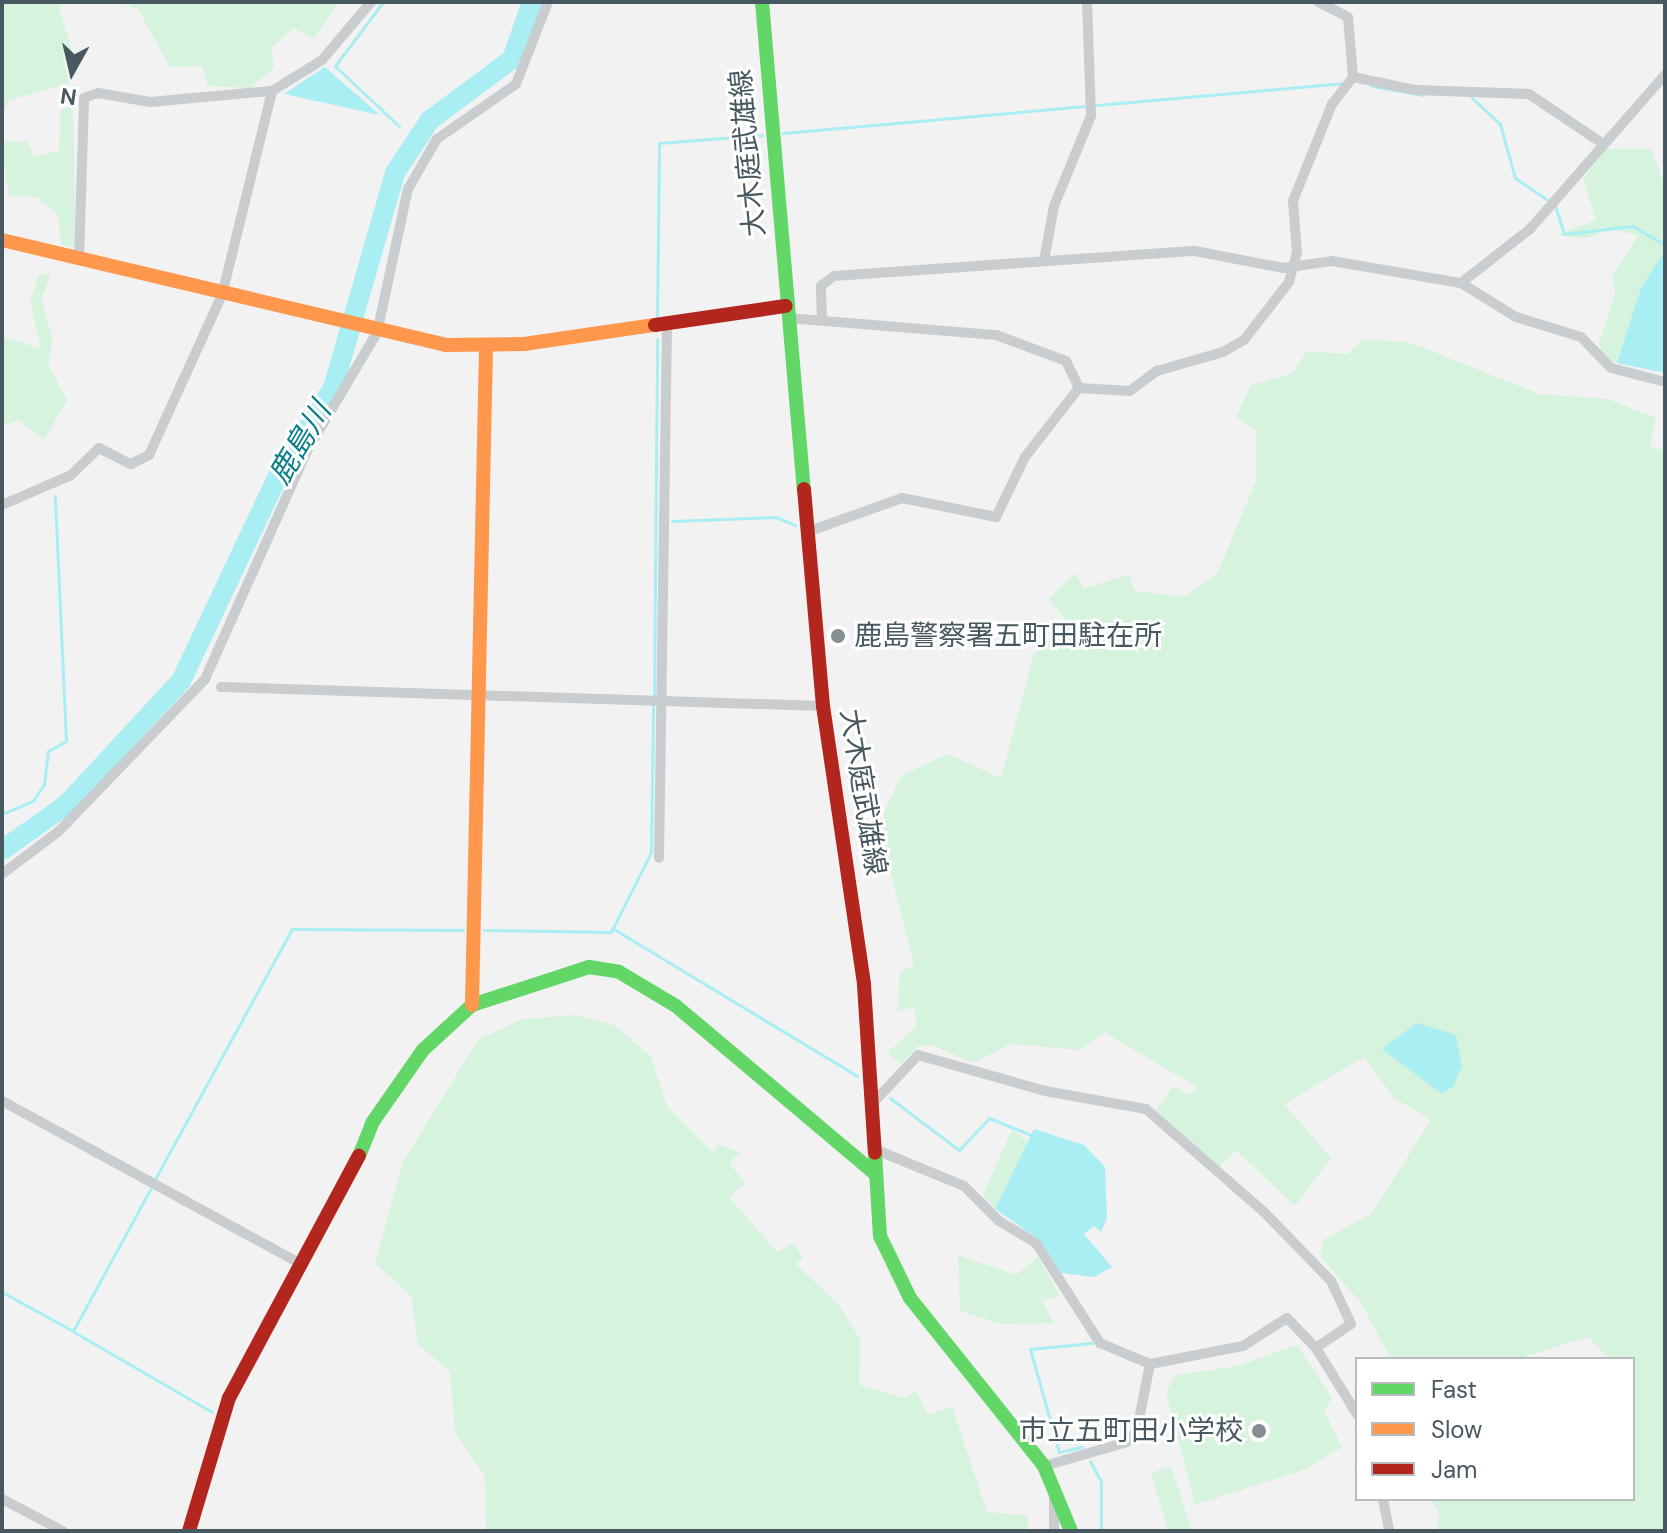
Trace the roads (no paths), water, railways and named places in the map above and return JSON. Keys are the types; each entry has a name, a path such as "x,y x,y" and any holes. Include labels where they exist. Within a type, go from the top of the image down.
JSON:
{"street":[{"path":"79,260 84,98 98,93 150,102 272,91 322,60 371,2"},
{"path":"2,874 58,832 205,679 308,449 377,333 408,189 437,139 516,84 548,2"},
{"name":"大木庭武雄線","path":"762,2 823,706 857,925 880,1236 893,1270 1044,1466 1071,1531"},
{"path":"1044,261 1050,219 1091,106 1087,2"},
{"path":"1079,388 1130,391 1157,371 1244,340 1295,269 1293,201 1332,104 1353,77 1348,17 1319,2"},
{"path":"1461,283 1530,229 1602,143 1665,75"},
{"path":"1353,77 1415,90 1442,85 1529,94 1602,143"},
{"path":"2,505 71,475 99,448 141,464 222,295 272,91"},
{"path":"2,240 377,333 486,348 667,323 787,312 822,319 996,335 1066,361 1079,388"},
{"path":"822,319 821,286 834,276 1195,251 1295,269 1332,261 1461,283 1516,317 1581,337 1611,368 1665,382"},
{"path":"659,858 667,323"},
{"path":"472,1005 486,348"},
{"path":"807,532 902,498 937,499 996,517 1025,457 1079,388"},
{"path":"221,687 823,706"},
{"path":"189,1531 229,1398 303,1265 393,1088 472,1005 589,967 619,972 676,1006 874,1173"},
{"path":"870,1106 918,1055 1045,1091 1146,1109 1331,1281 1351,1324 1316,1348"},
{"path":"2,1101 303,1265"},
{"path":"874,1149 964,1186 999,1221 1036,1243 1100,1343 1150,1364 1243,1346 1287,1318 1316,1348 1355,1411"},
{"path":"1044,1466 1127,1442 1137,1429 1150,1364"},
{"path":"1054,1531 1055,1488"},
{"path":"2,1499 63,1531"},
{"path":"1383,1501 1389,1531"}],"water":[{"path":"325,67 380,115 284,94"},
{"path":"1665,250 1665,373 1617,363 1641,288"},
{"path":"1417,1023 1456,1035 1462,1066 1453,1087 1441,1093 1382,1049"},
{"path":"1034,1129 1084,1145 1105,1167 1107,1218 1101,1232 1094,1226 1084,1234 1112,1267 1094,1277 1061,1273 1040,1240 995,1209"}],"waterway":[{"path":"383,2 335,66 399,126"},
{"name":"鹿島川","path":"2,850 66,805 181,681 279,474 333,388 395,173 430,120 512,59 532,2"},
{"path":"783,133 1345,83"},
{"path":"1372,86 1423,95"},
{"path":"1470,96 1500,124 1515,178 1549,201"},
{"path":"409,135 413,142"},
{"path":"657,315 659,143 762,135"},
{"path":"1555,206 1564,234 1633,226 1665,245"},
{"path":"654,697 657,339"},
{"path":"2,814 33,801 44,784 48,751 66,741 55,496"},
{"path":"672,521 776,517 795,525"},
{"path":"484,930 611,932 651,852 653,704"},
{"path":"612,928 857,1076"},
{"path":"155,1179 292,929 463,930"},
{"path":"890,1098 959,1150 989,1118 1031,1135"},
{"path":"2,1292 73,1331 152,1186"},
{"path":"74,1332 212,1412"},
{"path":"1082,1447 1059,1452 1030,1349 1092,1343"},
{"path":"1090,1461 1101,1482 1101,1531"}],"place":[{"name":"鹿島警察署五町田駐在所","path":"838,636"},
{"name":"市立五町田小学校","path":"1259,1431"}]}
